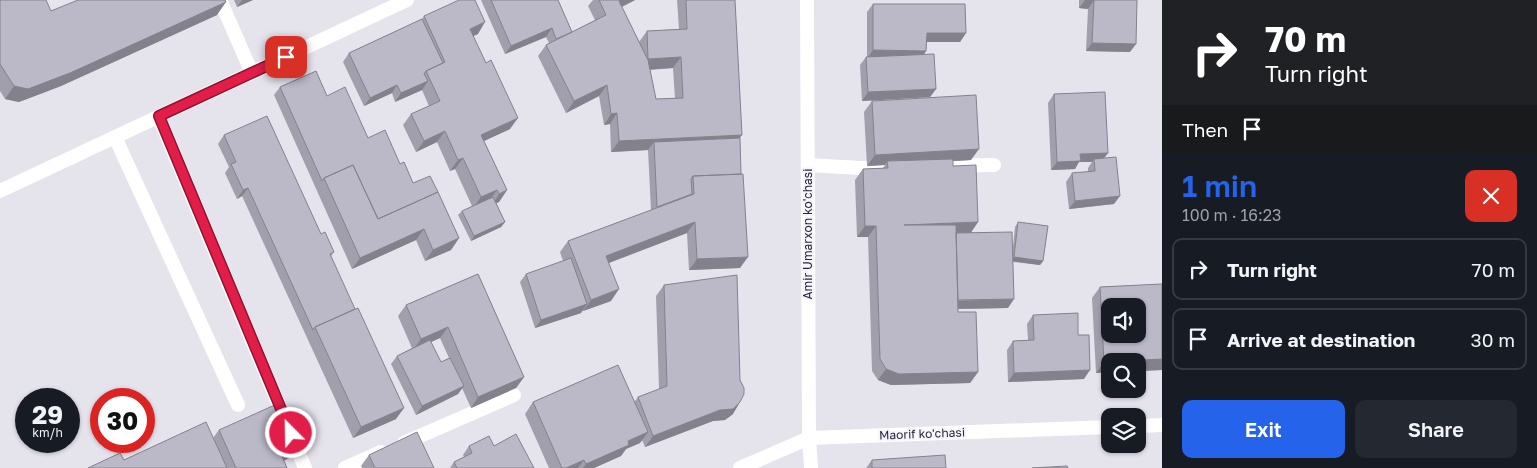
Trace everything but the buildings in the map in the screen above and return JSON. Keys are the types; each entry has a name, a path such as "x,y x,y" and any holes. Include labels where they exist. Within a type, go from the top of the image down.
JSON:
{"street":[{"path":"220,0 252,73"},
{"path":"0,191 407,0"},
{"name":"Amir Umarxon ko'chasi","path":"807,0 809,438 811,468"},
{"path":"159,116 306,468"},
{"path":"115,137 238,405"},
{"path":"808,165 860,168 994,164"},
{"path":"346,468 514,395"},
{"path":"1146,426 1162,425"},
{"name":"Maorif ko'chasi","path":"740,468 809,438 1101,427"}],"route":[{"path":"286,57 159,116 291,433"}]}
